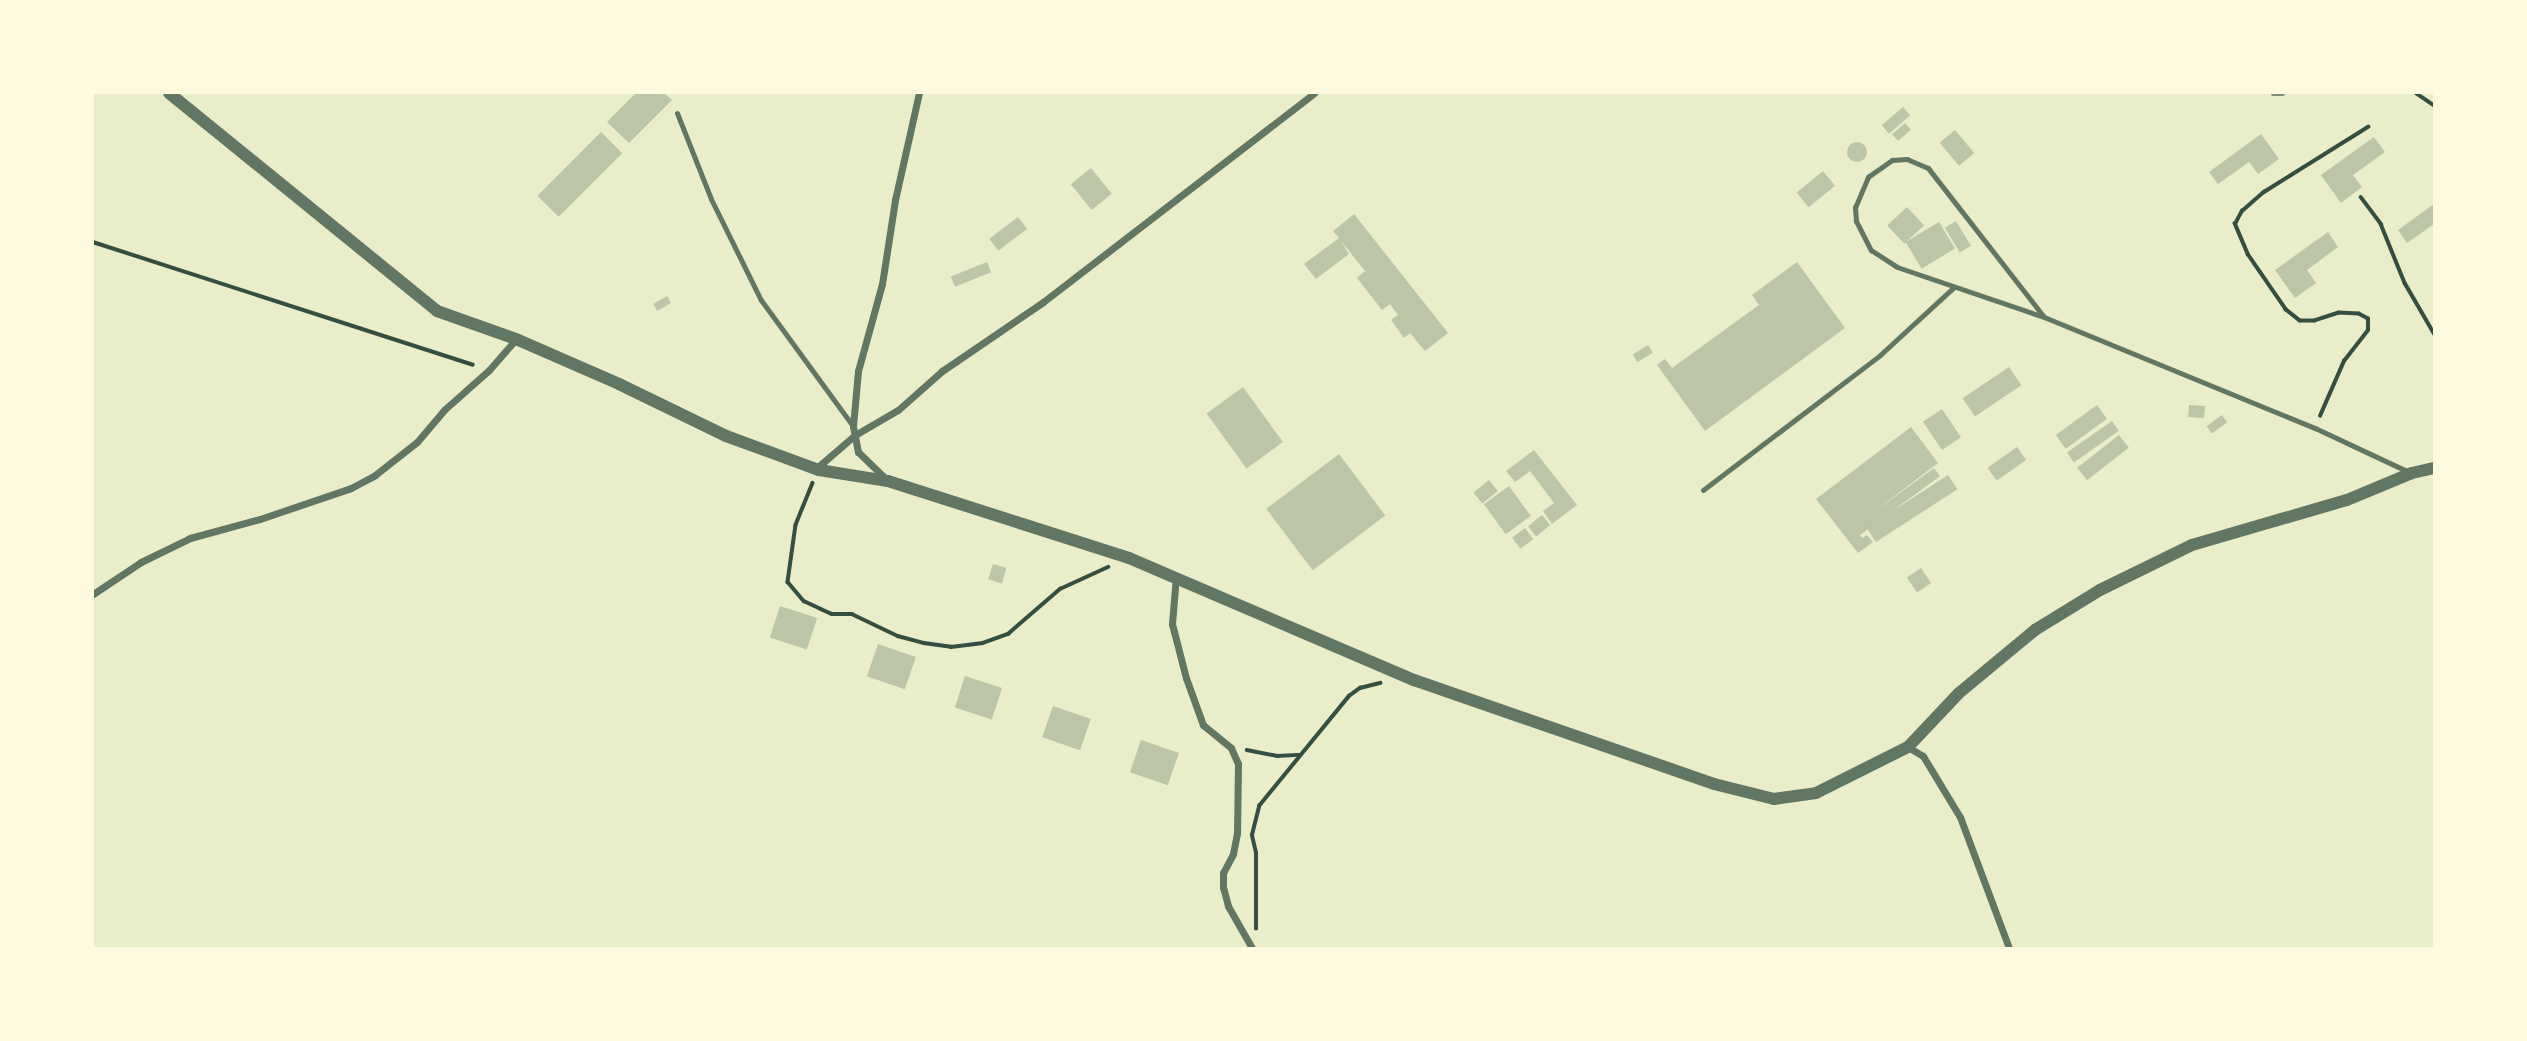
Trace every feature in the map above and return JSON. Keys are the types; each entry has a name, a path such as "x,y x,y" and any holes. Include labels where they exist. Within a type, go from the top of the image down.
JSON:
{"street":[{"path":"169,93 437,311 516,340 619,384 726,436 818,470 888,481 1129,558 1414,680 1714,784 1774,799 1816,793 1908,747 1959,692 2006,653 2035,630 2100,590 2192,545 2347,499 2412,473 2434,468"},
{"path":"888,481 858,452 853,426 858,371 882,284 895,200 919,93"},
{"path":"818,470 819,466 855,435 898,410 942,371 1044,302 1314,93"},
{"path":"93,594 129,569 190,538 272,515 351,488 375,475 418,442 444,410 489,370 516,340"},
{"path":"1176,576 1172,624 1185,678 1203,724 1231,748 1238,764 1237,833 1233,853 1223,873 1223,887 1227,906 1252,948"},
{"path":"1908,747 1923,756 1960,817 2009,948"}],"lane":[{"path":"677,113 711,199 761,300 853,426"},
{"path":"2044,317 1928,169 1907,159 1892,160 1879,167 1860,190 1855,207 1861,234 1871,250 1897,267 2044,317 2315,428 2412,473"},
{"path":"1703,490 1880,355 1954,286"}],"path":[{"path":"2416,93 2434,105"},
{"path":"2315,428 2344,361 2368,330 2368,319 2359,314 2339,313 2315,321 2300,321 2286,310 2248,255 2235,224 2242,212 2264,192 2368,127"},
{"path":"2361,197 2381,224 2405,283 2434,333"},
{"path":"93,242 489,370"},
{"path":"818,470 796,525 788,582 804,601 832,614 852,614 898,636 951,647 983,643 1008,634 1060,589 1129,558"},
{"path":"1256,936 1256,853 1252,835 1255,820 1266,795 1334,712 1360,688 1414,680"},
{"path":"1231,748 1277,756 1298,755"}],"building":[{"path":"636,93 664,93 672,100 629,143 607,122"},
{"path":"1903,107 1910,115 1889,134 1882,125"},
{"path":"1905,123 1911,130 1898,141 1892,134"},
{"path":"1955,130 1974,153 1959,166 1940,143"},
{"path":"601,132 622,153 559,217 537,196"},
{"path":"2261,134 2279,159 2258,174 2249,162 2218,184 2209,172"},
{"path":"2374,137 2385,152 2353,175 2362,187 2341,203 2321,175"},
{"path":"1853,142 1861,142 1867,152 1861,162 1853,162 1847,156 1847,148"},
{"path":"1091,168 1112,194 1092,210 1071,184"},
{"path":"1823,171 1835,186 1809,207 1797,192"},
{"path":"2434,204 2434,224 2407,243 2398,230"},
{"path":"1907,207 1924,225 1904,244 1887,225"},
{"path":"1354,214 1448,333 1425,351 1410,333 1404,338 1391,320 1398,315 1390,304 1382,310 1357,278 1365,271 1341,241 1349,254 1316,279 1304,264 1339,238 1333,231"},
{"path":"1018,217 1027,229 998,251 989,239"},
{"path":"1956,221 1971,246 1960,253 1945,228"},
{"path":"1939,222 1955,249 1922,269 1906,242"},
{"path":"2328,232 2338,247 2307,270 2316,283 2295,298 2275,270"},
{"path":"987,262 991,272 955,287 951,277"},
{"path":"1797,262 1845,328 1705,431 1657,365 1665,359 1672,368 1759,305 1752,295"},
{"path":"667,296 671,303 657,311 653,304"},
{"path":"1648,345 1653,353 1638,362 1633,355"},
{"path":"2009,367 2021,385 1975,417 1963,398"},
{"path":"1243,387 1283,442 1247,468 1207,413"},
{"path":"2097,405 2107,419 2066,449 2056,435"},
{"path":"2189,405 2205,406 2204,418 2188,417"},
{"path":"1942,409 1961,437 1942,450 1923,422"},
{"path":"2222,415 2227,422 2212,433 2207,426"},
{"path":"2112,421 2119,431 2074,462 2067,453"},
{"path":"1911,427 1938,463 1871,514 1934,468 1940,476 1860,535 1862,538 1867,535 1873,542 1858,553 1816,499"},
{"path":"2119,435 2129,448 2087,480 2077,468"},
{"path":"2017,447 2026,460 1997,481 1988,468"},
{"path":"1534,450 1577,505 1552,524 1543,511 1554,503 1530,471 1515,482 1506,471"},
{"path":"1339,454 1385,515 1313,570 1266,509"},
{"path":"1948,475 1957,489 1876,542 1867,528"},
{"path":"1489,480 1498,491 1482,503 1473,493"},
{"path":"1509,486 1531,516 1506,534 1484,504"},
{"path":"1542,515 1550,525 1536,536 1528,526"},
{"path":"1525,528 1533,539 1520,549 1512,537"},
{"path":"993,564 1006,568 1002,583 988,579"},
{"path":"1921,568 1931,583 1917,592 1907,578"},
{"path":"780,606 817,618 807,649 770,637"},
{"path":"878,644 916,657 905,689 867,676"},
{"path":"965,676 1002,688 992,719 955,707"},
{"path":"1053,706 1091,719 1080,750 1042,737"},
{"path":"1141,740 1179,753 1168,785 1130,772"}],"railway":[{"path":"2273,93 2282,93"}]}
